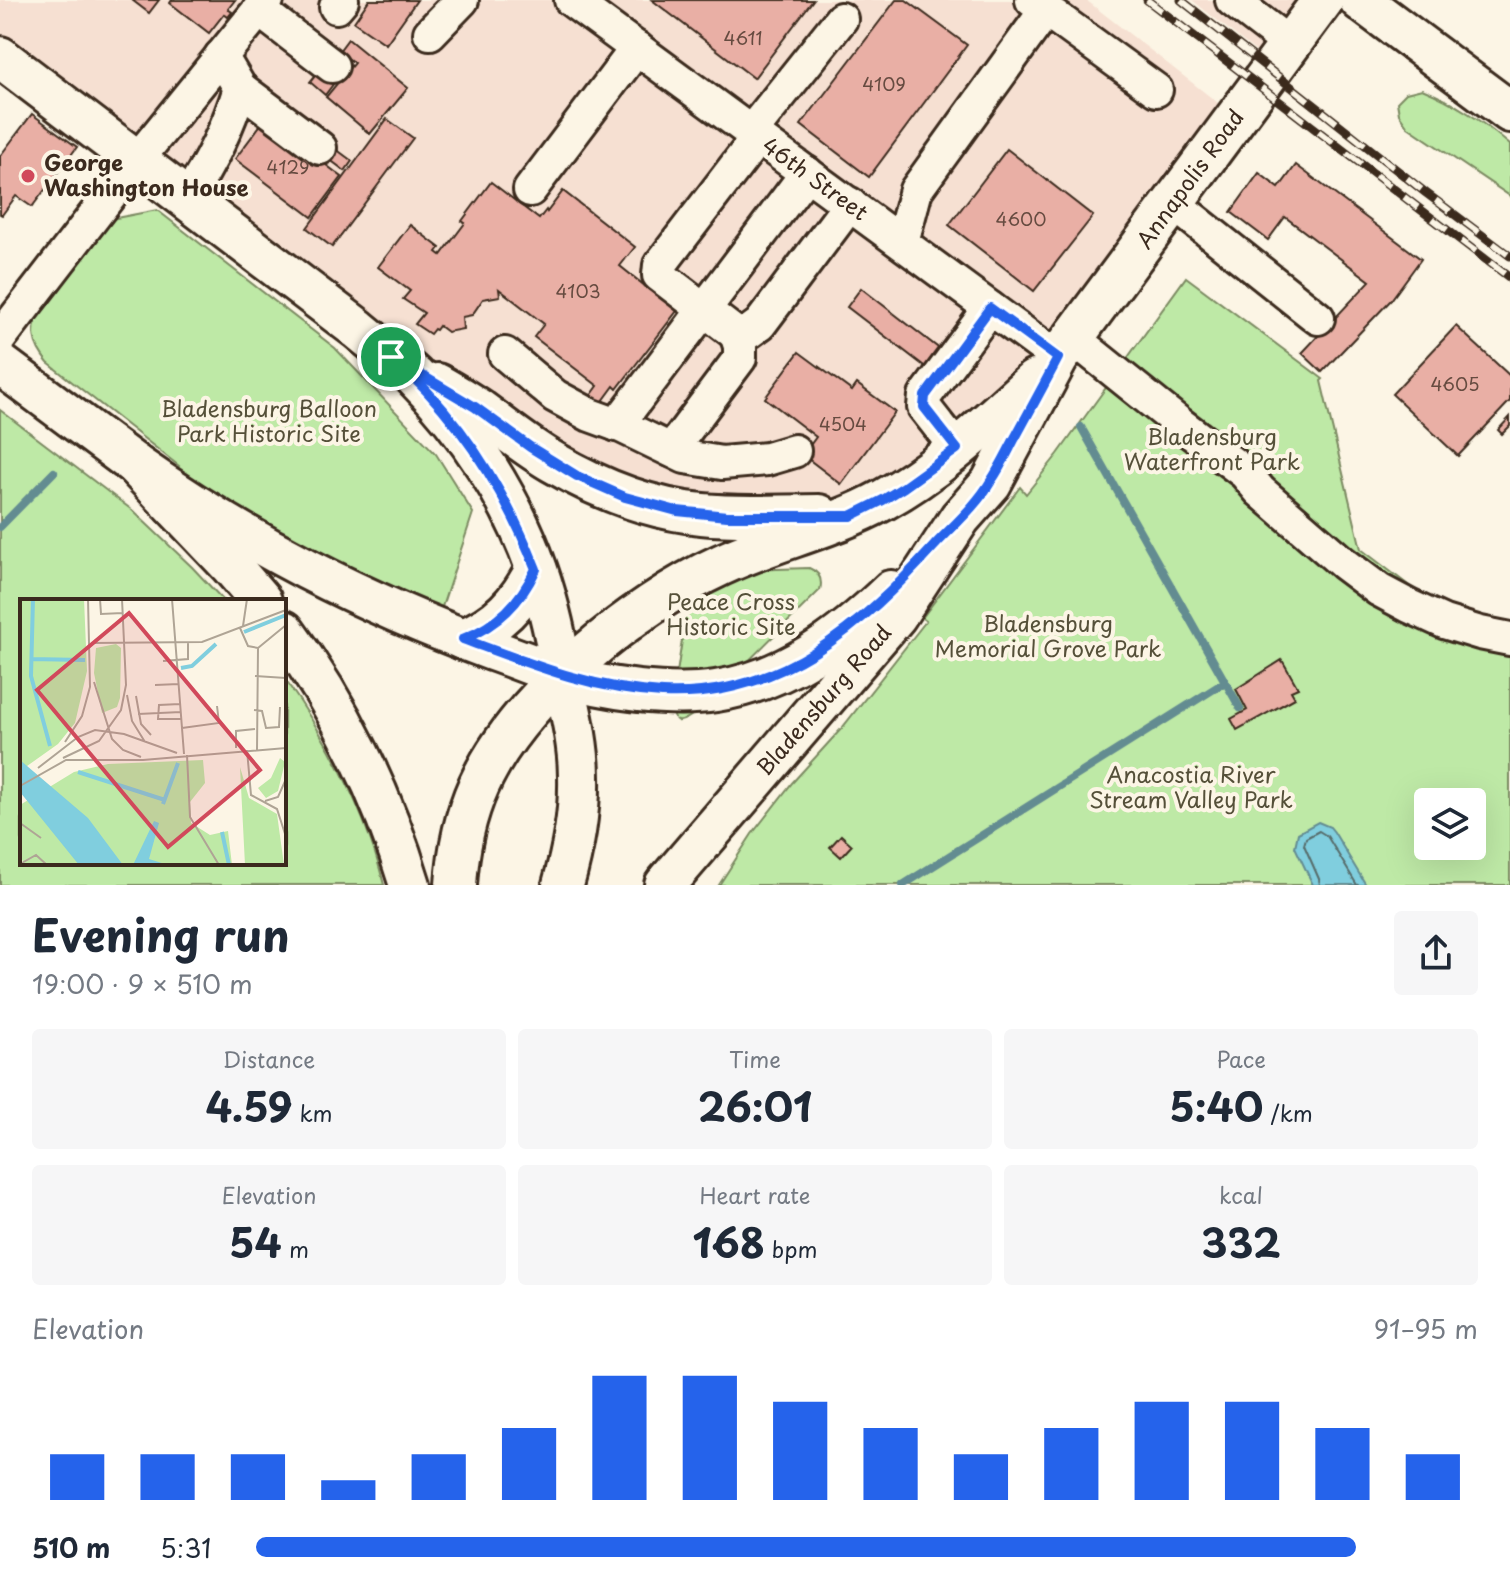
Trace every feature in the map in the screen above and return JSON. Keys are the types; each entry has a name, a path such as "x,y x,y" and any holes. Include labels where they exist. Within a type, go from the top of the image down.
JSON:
{"main road":[{"name":"Annapolis Road","path":"1066,348 1323,0"},
{"path":"1360,0 1510,112"},
{"path":"1407,0 1510,79"},
{"path":"0,57 347,320 414,376 455,422 472,447 507,503 536,569 554,630 572,713 579,777 576,829 563,885"},
{"path":"456,885 470,808 479,784 502,745 563,676 615,630 689,581 757,549 851,516 904,487 957,449 1066,348"},
{"name":"Bladensburg Road","path":"665,885 896,616 960,518 991,483 1066,348"},
{"path":"391,357 475,407 552,461 625,497 701,514 851,516"},
{"path":"0,364 134,464 220,521 295,564 387,608 463,639 563,676 633,690 716,691 748,684 820,650 858,622 904,579 960,518"},
{"path":"134,464 259,599"},
{"path":"463,639 501,618 520,598 536,569"},
{"path":"286,634 317,681 358,754 391,827 410,885"}],"street":[{"path":"430,33 462,0"},
{"name":"46th Street","path":"571,0 990,308 1066,348 1180,424 1245,473 1260,491 1379,590 1444,622 1510,639"},
{"path":"1232,0 1275,33"},
{"path":"0,338 137,160 263,5 332,66"},
{"path":"902,242 916,190 1039,5 1156,90"},
{"path":"671,450 740,358 740,346 736,334 659,275 660,265 841,19"},
{"path":"530,190 637,48"},
{"path":"221,56 240,88 320,148"},
{"path":"187,199 207,168 232,114 240,88"},
{"path":"617,425 807,173"},
{"path":"1173,203 1318,318"},
{"path":"736,334 749,332 760,324 850,204"},
{"path":"957,449 924,407 925,396 990,308"},
{"path":"505,354 555,396 685,457 722,463 767,459 794,451"}],"shaded area":[{"path":"0,0 1086,0 1222,106 994,413 851,516 600,487 0,57"},
{"path":"1192,0 1298,0 1260,55"}],"green space":[{"path":"1422,89 1468,113 1510,145 1510,196 1408,127 1399,114 1397,102 1406,93"},
{"name":"Bladensburg Balloon Park Historic Site","path":"157,210 335,348 436,454 473,513 437,622 171,481 179,466 43,356 34,336 41,307 111,219"},
{"path":"1186,277 1323,379 1361,549 1483,642 1510,633 1510,885 719,885 752,834 792,783 842,728 926,621 922,618 1020,487 1026,494"},
{"path":"0,410 132,510 222,599 20,599 20,865 286,865 286,681 316,726 344,777 367,830 384,885 0,885"},
{"name":"Peace Cross Historic Site","path":"809,568 819,576 820,590 699,710 681,721 675,719 673,699 690,588 708,571"}],"water":[{"path":"1318,822 1334,832 1366,885 1313,885 1295,847 1298,833"}],"building":[{"path":"132,0 159,0 149,13"},
{"path":"172,0 235,0 228,9 232,12 228,17 224,14 209,33 170,3"},
{"path":"369,0 417,0 386,44 354,22"},
{"path":"652,0 813,0 754,78"},
{"path":"896,0 906,0 967,45 869,177 801,125"},
{"path":"348,39 408,88 370,134 326,97 354,63 339,51"},
{"path":"319,71 334,83 325,95 310,82"},
{"name":"George Washington House","path":"32,114 77,147 32,207 16,196 2,215 0,156"},
{"path":"265,119 342,177 312,217 235,159"},
{"path":"387,119 413,138 332,247 307,228"},
{"path":"336,149 352,161 345,171 329,159"},
{"path":"1007,149 1093,216 1034,291 949,225"},
{"path":"1296,165 1421,259 1391,300 1322,372 1302,353 1370,281 1285,217 1268,240 1231,212 1259,173 1279,188"},
{"path":"491,182 539,219 563,191 635,247 620,266 655,294 658,290 680,307 617,389 614,386 600,405 590,397 598,386 534,337 544,324 499,289 500,296 483,299 472,315 462,317 463,329 447,332 439,326 430,334 415,324 424,313 403,299 410,291 378,267 410,225 440,248 437,252 441,255"},
{"path":"861,288 946,354 932,372 847,307"},
{"path":"1456,326 1510,376 1510,401 1458,456 1392,394"},
{"path":"799,352 852,391 857,384 895,412 841,484 803,455 816,437 765,398"},
{"path":"1510,417 1510,426 1502,434 1498,430"},
{"path":"1282,660 1298,688 1291,691 1295,698 1237,730 1231,719 1247,710 1236,689"},
{"path":"841,835 852,845 841,857 830,847"}],"waterway":[{"path":"1081,427 1240,708"},
{"path":"0,527 54,472"},
{"path":"903,885 1225,682"}],"railway":[{"path":"1147,0 1510,278"},
{"path":"1181,0 1510,256"}],"place":[{"name":"George Washington House","path":"28,176"}],"route":[{"path":"990,308 1058,358 991,483 904,579 858,622 798,663 748,684 716,691 661,693 563,676 463,639 501,618 520,598 536,569 507,503 455,422 414,376 391,357 475,407 552,461 600,487 677,511 727,516 851,516 904,487 957,449 924,407 925,396 990,308"}],"park label":[{"name":"Bladensburg Waterfront Park","path":"1212,450"},
{"name":"Bladensburg Memorial Grove Park","path":"1048,636"},
{"name":"Anacostia River Stream Valley Park","path":"1191,788"}]}
